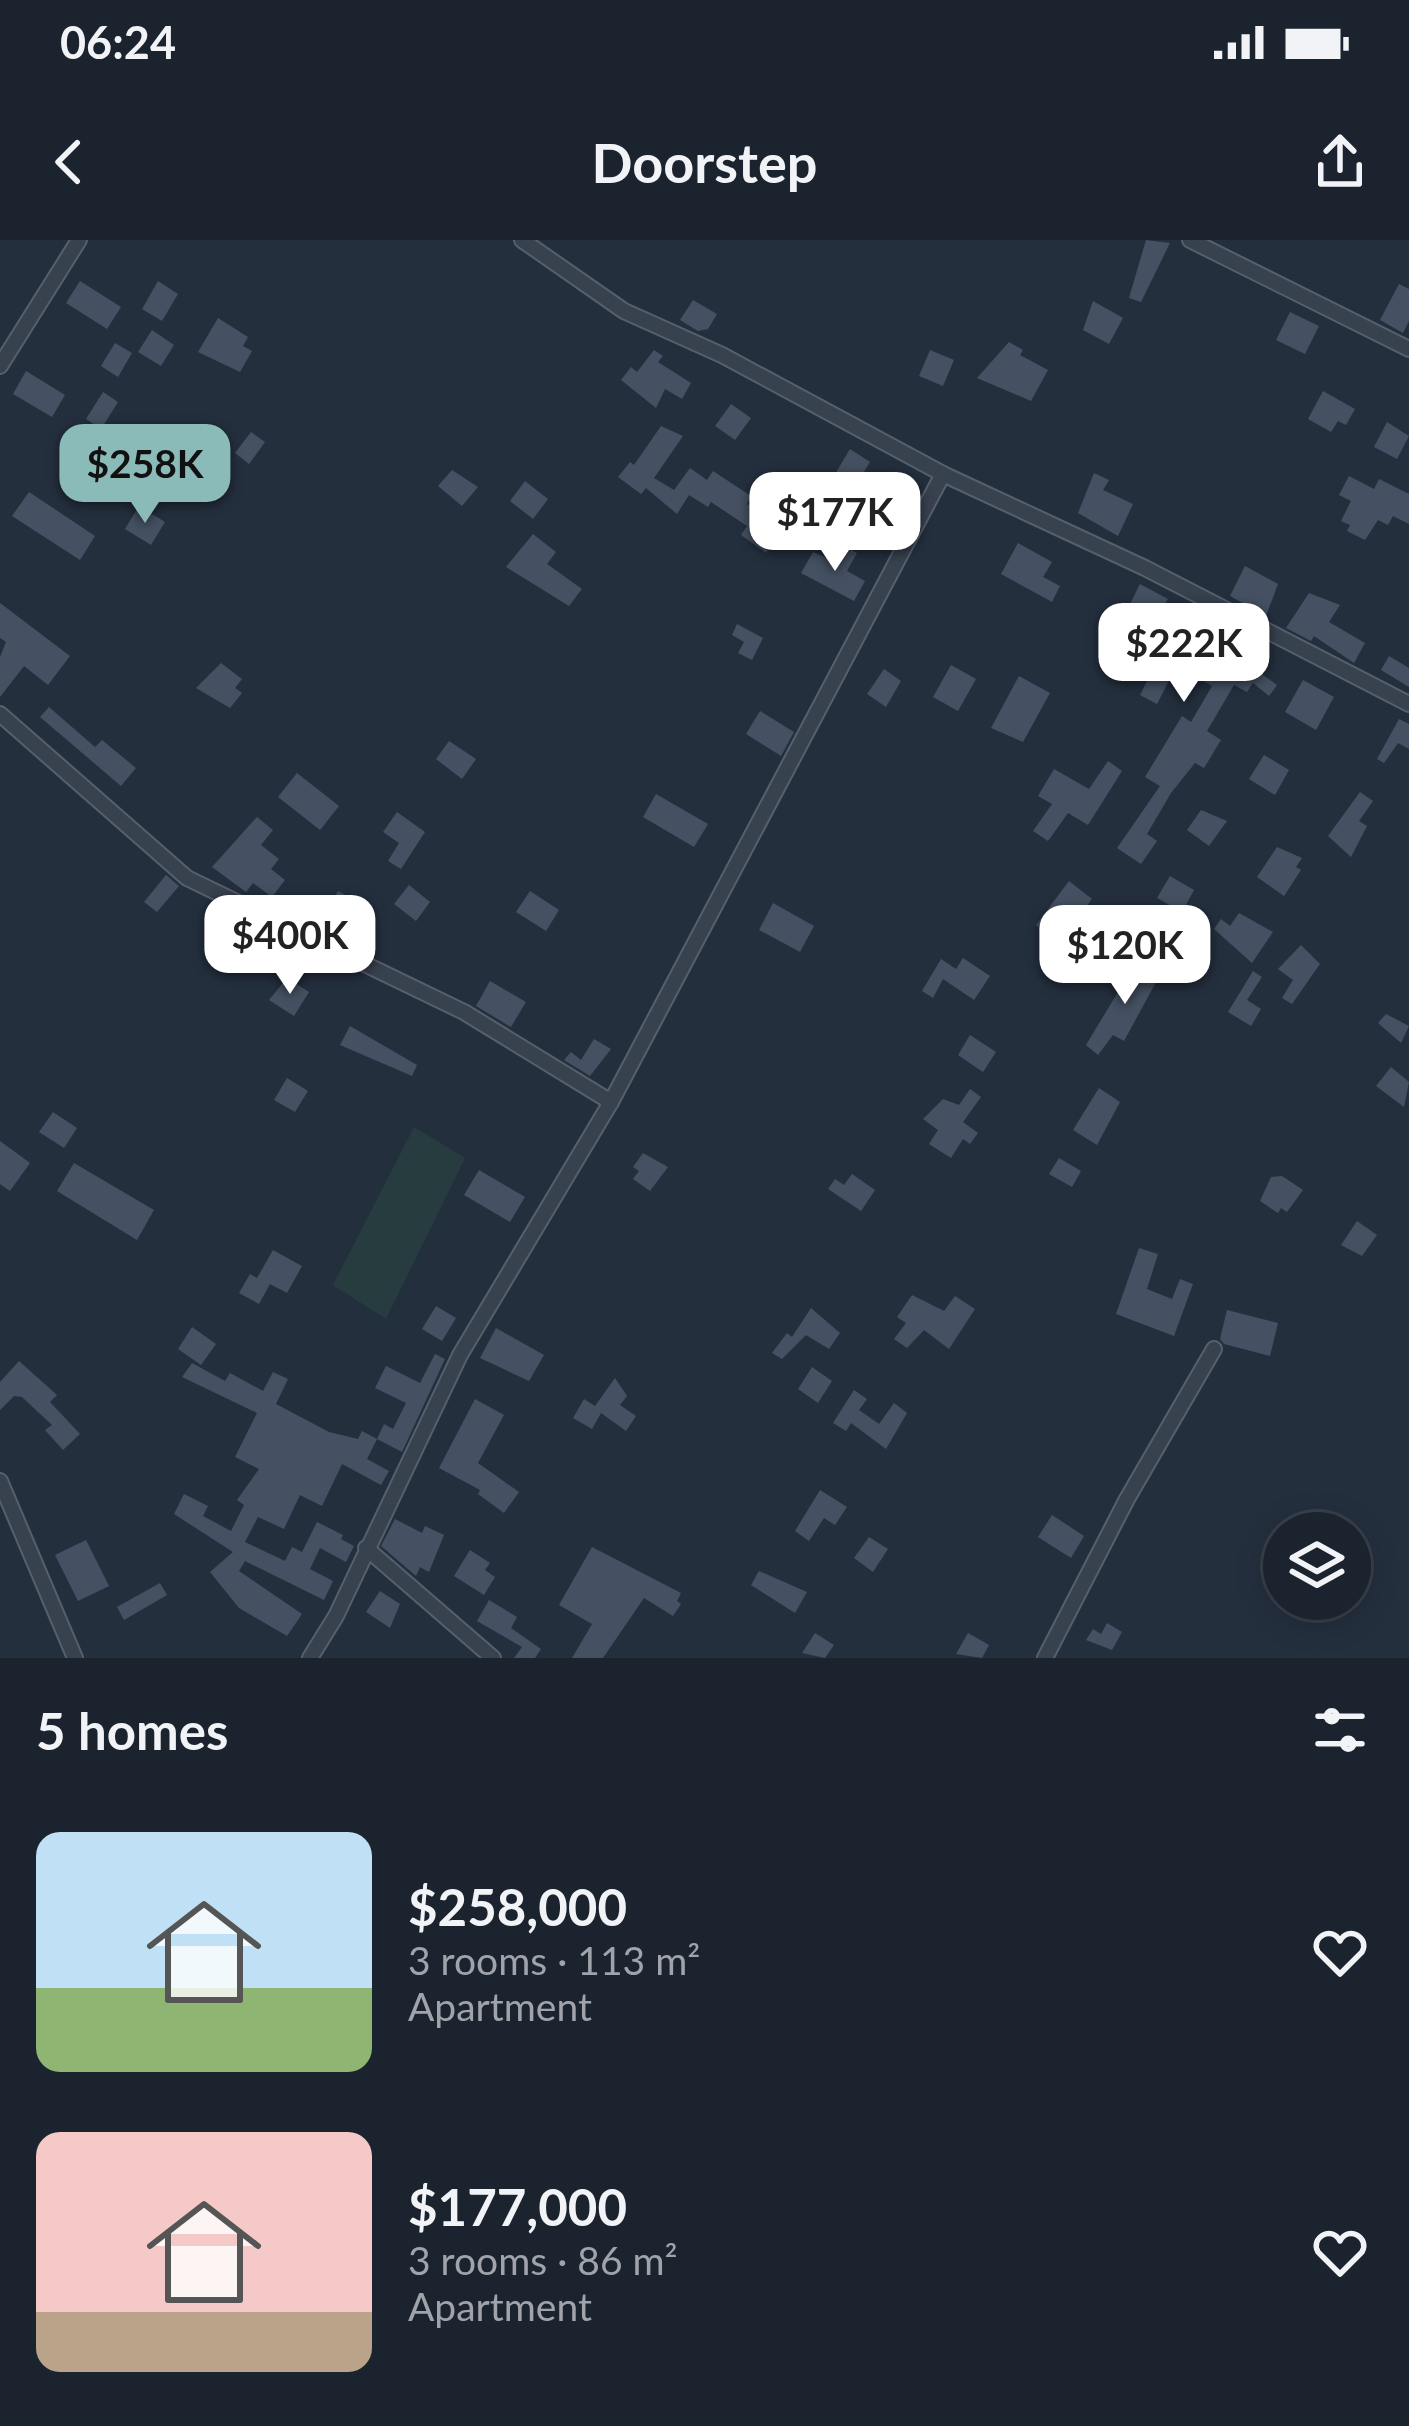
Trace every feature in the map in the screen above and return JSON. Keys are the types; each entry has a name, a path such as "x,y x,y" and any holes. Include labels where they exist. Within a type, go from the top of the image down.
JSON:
{"street":[{"path":"0,366 79,240"},
{"path":"522,240 624,311 722,355 943,474 1145,568 1409,704"},
{"path":"1190,240 1409,349"},
{"path":"310,1658 460,1355 611,1102 943,474"},
{"path":"0,714 187,878 464,1012 611,1102"},
{"path":"1045,1658 1127,1498 1214,1349"},
{"path":"0,1481 75,1658"},
{"path":"367,1547 493,1658"}],"green space":[{"path":"414,1127 465,1158 386,1319 333,1285"}],"building":[{"path":"1146,240 1170,243 1141,302 1129,298"},
{"path":"80,281 121,307 107,329 66,303"},
{"path":"158,281 178,294 162,321 142,309"},
{"path":"1399,284 1409,289 1409,321 1403,333 1380,320"},
{"path":"693,300 717,314 708,329 698,331 680,320"},
{"path":"1093,301 1123,318 1109,344 1083,330"},
{"path":"1290,312 1319,326 1305,354 1276,340"},
{"path":"218,318 248,337 243,346 252,351 240,372 198,352"},
{"path":"152,330 174,345 161,366 138,352"},
{"path":"1009,342 1023,350 1020,355 1048,370 1031,401 977,378"},
{"path":"115,343 132,353 118,377 101,366"},
{"path":"654,350 663,356 658,362 691,383 682,399 665,389 656,408 621,380 631,367 637,372"},
{"path":"930,350 954,360 943,386 919,376"},
{"path":"26,371 65,395 52,417 13,394"},
{"path":"1323,391 1355,409 1346,425 1338,421 1331,432 1308,419"},
{"path":"103,392 118,402 101,429 86,419"},
{"path":"731,404 751,418 735,440 715,426"},
{"path":"1387,422 1409,436 1397,459 1374,447"},
{"path":"661,426 683,436 654,478 674,490 690,468 707,480 713,471 751,496 747,504 764,514 764,534 774,540 766,553 741,535 747,526 711,502 708,507 689,495 677,514 646,488 641,494 618,477 630,462 634,465"},
{"path":"251,432 265,442 249,464 235,453"},
{"path":"850,449 870,462 845,503 860,512 850,528 816,506"},
{"path":"180,455 202,469 188,491 166,477"},
{"path":"89,464 109,479 97,500 74,483"},
{"path":"452,470 478,487 462,506 438,486"},
{"path":"1094,473 1109,480 1103,490 1133,504 1118,536 1078,513"},
{"path":"1349,476 1374,489 1379,479 1409,494 1409,524 1393,516 1388,525 1378,520 1365,540 1347,531 1350,525 1341,521 1351,501 1339,495"},
{"path":"525,481 548,499 533,519 510,501"},
{"path":"29,492 95,536 80,560 12,516"},
{"path":"139,506 165,522 151,545 125,529"},
{"path":"533,534 556,552 547,564 582,589 569,606 506,567"},
{"path":"1018,543 1052,562 1043,577 1060,586 1052,602 1001,574"},
{"path":"847,547 857,553 847,571 865,581 854,601 801,573 813,552 839,563"},
{"path":"1245,566 1278,584 1266,616 1230,596"},
{"path":"1140,584 1168,599 1146,631 1164,646 1183,619 1262,668 1259,672 1277,685 1269,696 1253,683 1247,692 1234,685 1207,731 1221,740 1204,768 1195,763 1171,793 1147,834 1157,841 1141,864 1117,848 1160,786 1145,777 1182,716 1191,722 1212,686 1177,665 1157,704 1140,695 1159,657 1131,633 1141,621 1126,612"},
{"path":"1309,593 1340,605 1329,622 1365,643 1354,663 1314,636 1311,641 1286,628"},
{"path":"0,603 70,656 48,685 24,666 0,697 0,657 6,642 0,638"},
{"path":"737,624 763,638 752,660 738,653 744,642 732,635"},
{"path":"1389,656 1409,668 1409,687 1381,670"},
{"path":"221,663 242,679 235,688 242,693 230,708 196,688"},
{"path":"951,665 976,679 958,711 933,697"},
{"path":"884,669 901,681 886,707 867,694"},
{"path":"1019,676 1050,693 1023,742 991,728"},
{"path":"1303,680 1334,697 1316,730 1285,712"},
{"path":"49,707 95,747 102,740 136,768 121,786 40,717"},
{"path":"760,711 794,732 781,756 746,734"},
{"path":"1399,719 1409,724 1409,749 1398,743 1384,763 1377,759"},
{"path":"449,741 476,759 462,779 436,759"},
{"path":"1264,755 1289,770 1275,795 1249,779"},
{"path":"1108,761 1122,771 1088,825 1068,813 1048,841 1033,831 1052,804 1038,796 1054,769 1089,789"},
{"path":"297,773 339,806 320,830 278,797"},
{"path":"1360,792 1373,801 1359,821 1367,826 1351,857 1328,836"},
{"path":"656,794 708,824 694,847 643,817"},
{"path":"1201,810 1227,821 1209,846 1187,830"},
{"path":"397,812 425,832 401,869 388,861 399,843 383,832"},
{"path":"257,817 273,830 261,845 279,859 271,869 285,880 272,897 253,883 246,892 212,867"},
{"path":"1277,847 1302,858 1296,867 1301,870 1284,896 1257,877"},
{"path":"166,875 179,886 157,912 144,902"},
{"path":"1170,876 1194,890 1182,912 1157,898"},
{"path":"1069,881 1092,899 1065,935 1056,927 1050,936 1036,925"},
{"path":"409,885 430,902 416,921 394,904"},
{"path":"338,891 353,899 336,931 321,922"},
{"path":"530,891 559,910 546,931 516,912"},
{"path":"773,903 814,926 800,952 759,930"},
{"path":"1239,913 1273,932 1252,963 1214,929 1221,919 1230,926"},
{"path":"1301,945 1320,964 1292,1004 1282,998 1293,980 1278,969"},
{"path":"963,958 990,976 974,1000 943,979 933,998 922,991 941,959 956,969"},
{"path":"1143,961 1161,973 1124,1041 1113,1035 1098,1055 1086,1045 1130,972 1135,974"},
{"path":"1253,971 1262,977 1247,1000 1261,1009 1251,1026 1228,1012"},
{"path":"287,978 309,992 294,1016 269,1000"},
{"path":"490,981 526,1002 511,1027 476,1006"},
{"path":"1386,1014 1409,1026 1401,1043 1378,1023"},
{"path":"350,1026 417,1065 412,1076 340,1045"},
{"path":"970,1035 996,1052 983,1072 958,1055"},
{"path":"594,1039 611,1049 590,1076 564,1060 571,1052 581,1060"},
{"path":"1391,1067 1409,1082 1404,1107 1376,1086"},
{"path":"287,1078 308,1091 295,1112 274,1100"},
{"path":"1099,1088 1120,1102 1097,1145 1073,1130"},
{"path":"970,1089 981,1097 963,1122 978,1133 970,1144 963,1139 951,1158 929,1144 938,1130 923,1119 943,1099 959,1105"},
{"path":"53,1112 77,1128 64,1148 39,1132"},
{"path":"0,1141 30,1163 10,1191 0,1184"},
{"path":"643,1153 668,1167 650,1191 633,1179 639,1171 633,1167"},
{"path":"1059,1158 1081,1171 1072,1187 1049,1174"},
{"path":"74,1163 154,1210 137,1240 57,1191"},
{"path":"479,1170 525,1197 510,1222 464,1195"},
{"path":"852,1174 875,1190 861,1211 828,1189 835,1179 844,1185"},
{"path":"1282,1176 1303,1190 1287,1212 1281,1208 1278,1213 1260,1201 1271,1177"},
{"path":"1357,1221 1377,1235 1362,1256 1341,1245"},
{"path":"1139,1248 1158,1254 1147,1289 1172,1299 1180,1279 1193,1284 1174,1336 1116,1314"},
{"path":"273,1250 302,1266 287,1293 270,1284 259,1304 239,1293 250,1274 257,1278"},
{"path":"912,1295 944,1311 955,1296 975,1309 949,1349 924,1330 907,1348 894,1339 906,1323 897,1317"},
{"path":"436,1306 456,1318 442,1341 422,1329"},
{"path":"811,1308 840,1333 829,1349 806,1335 782,1359 772,1353 787,1333 792,1337"},
{"path":"1227,1310 1278,1323 1270,1356 1224,1344 1220,1339"},
{"path":"192,1327 216,1344 201,1365 178,1349"},
{"path":"496,1328 544,1355 529,1381 480,1358"},
{"path":"435,1354 445,1359 402,1452 377,1439 384,1424 393,1429 406,1403 375,1388 386,1366 420,1383"},
{"path":"19,1361 57,1395 50,1402 80,1434 63,1450 45,1430 52,1425 22,1397 14,1396 0,1410 0,1382"},
{"path":"192,1363 225,1381 230,1373 263,1391 273,1372 288,1379 276,1404 329,1432 358,1439 362,1431 377,1439 367,1459 389,1471 381,1485 342,1464 322,1506 300,1495 284,1529 258,1517 245,1542 285,1561 292,1547 302,1552 317,1522 343,1535 341,1539 354,1546 346,1562 320,1548 310,1569 333,1581 324,1600 245,1561 239,1571 302,1614 287,1636 239,1608 210,1572 233,1552 174,1514 184,1494 208,1506 203,1516 231,1531 244,1505 237,1500 259,1469 235,1457 257,1413 182,1377"},
{"path":"812,1367 832,1381 818,1403 798,1389"},
{"path":"615,1378 627,1396 620,1405 636,1416 626,1431 601,1413 592,1429 573,1418 584,1399 595,1406"},
{"path":"854,1390 867,1399 859,1410 879,1424 894,1403 907,1413 886,1449 851,1423 846,1431 833,1423"},
{"path":"475,1399 504,1415 478,1463 519,1492 504,1513 478,1494 480,1490 439,1468"},
{"path":"820,1490 847,1507 835,1525 824,1518 809,1541 795,1531"},
{"path":"1052,1515 1084,1536 1071,1558 1038,1537"},
{"path":"395,1519 422,1533 425,1526 444,1535 429,1572 420,1567 416,1576 381,1546"},
{"path":"869,1537 888,1549 873,1572 854,1558"},
{"path":"86,1540 109,1586 78,1601 55,1555"},
{"path":"592,1547 681,1593 677,1601 681,1604 673,1616 644,1598 603,1658 572,1658 592,1624 559,1605"},
{"path":"470,1550 490,1563 485,1570 495,1577 484,1595 454,1576"},
{"path":"759,1571 807,1592 795,1613 751,1585"},
{"path":"160,1583 167,1595 124,1620 117,1607"},
{"path":"380,1591 400,1604 390,1628 366,1612"},
{"path":"489,1600 517,1617 511,1628 541,1649 535,1658 514,1658 522,1647 477,1621"},
{"path":"1107,1623 1122,1632 1112,1650 1086,1640 1093,1629 1101,1634"},
{"path":"815,1633 834,1645 825,1658 802,1653"},
{"path":"968,1633 989,1645 982,1658 956,1654"}]}
